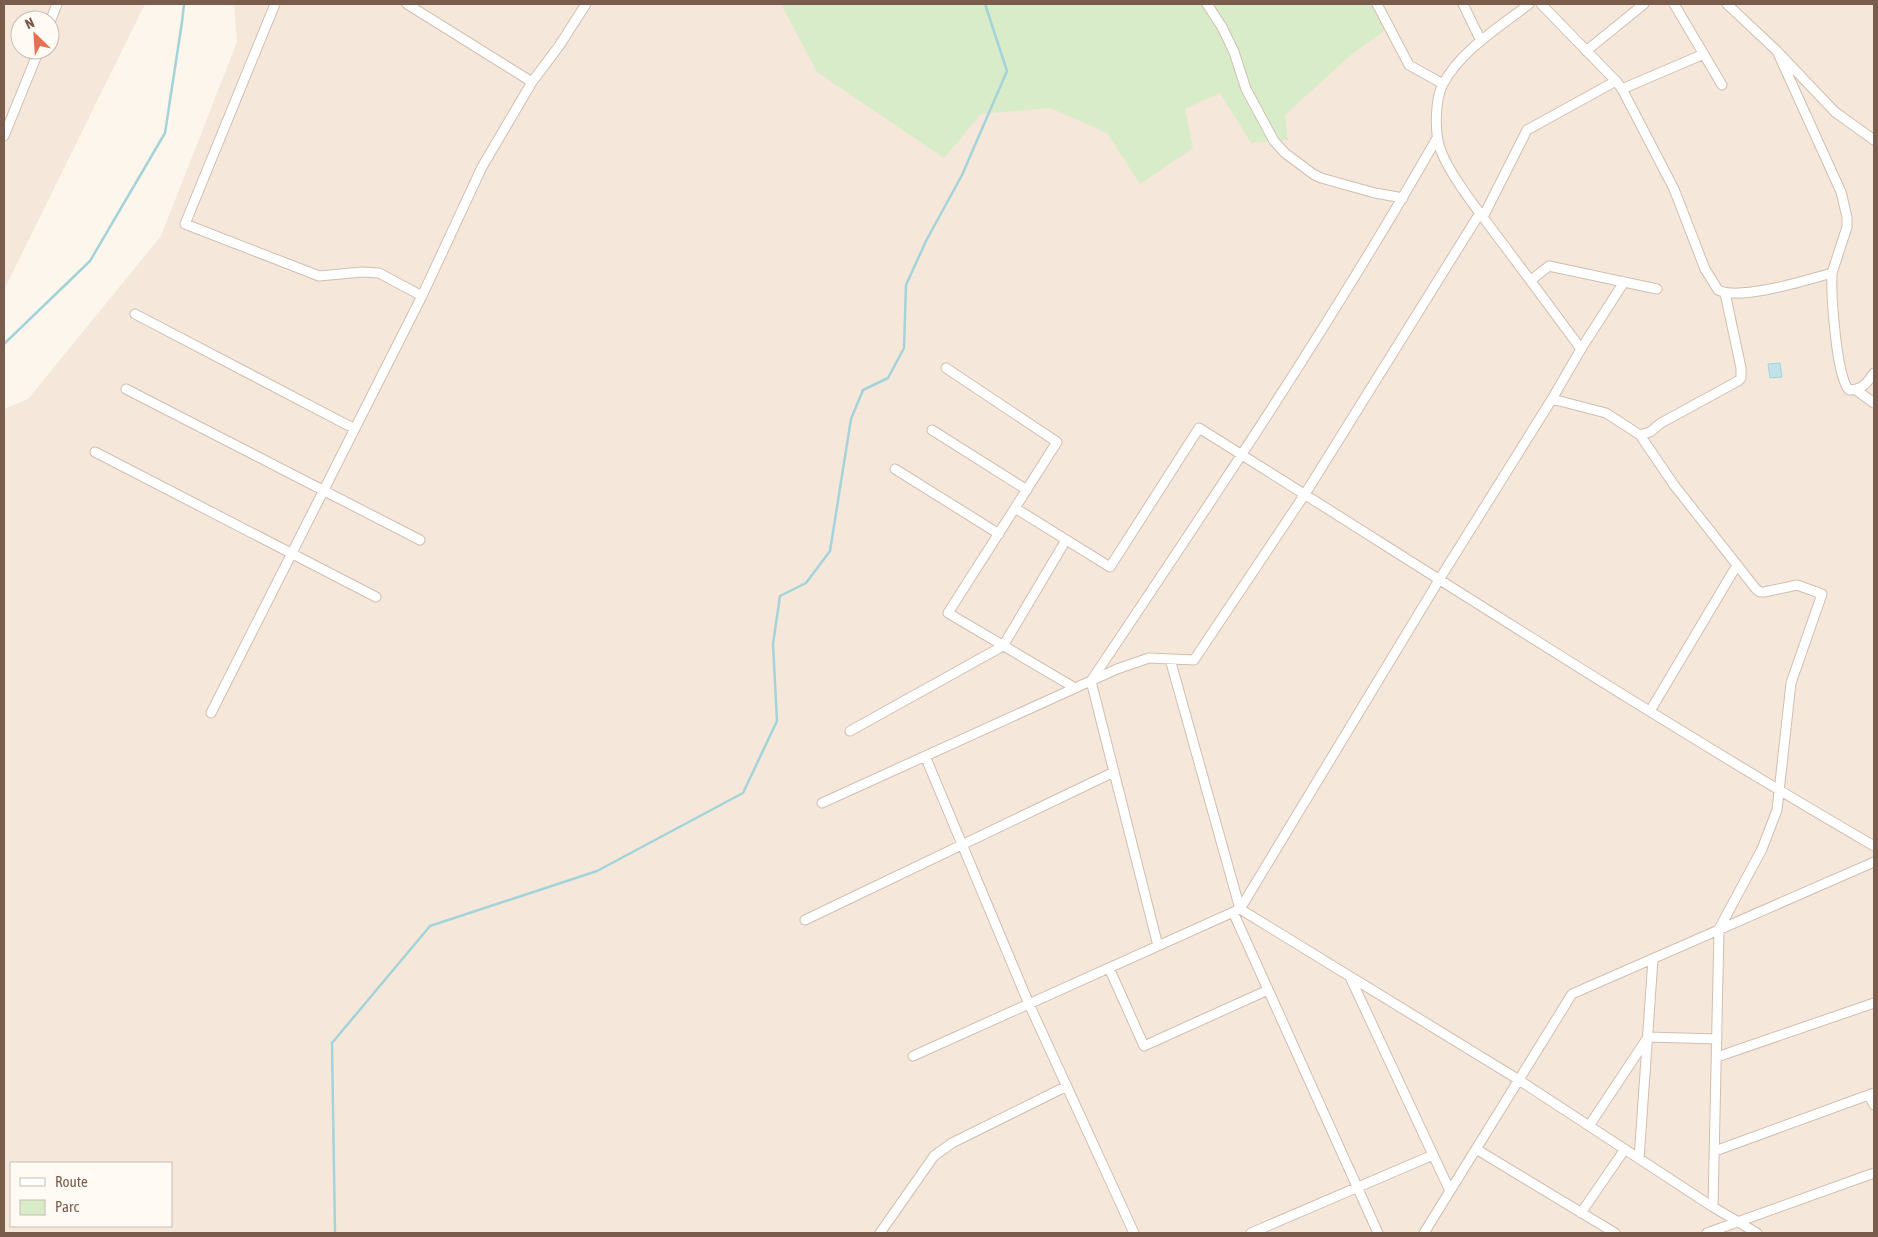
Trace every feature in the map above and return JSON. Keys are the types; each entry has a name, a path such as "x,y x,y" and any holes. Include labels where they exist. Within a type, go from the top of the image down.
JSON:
{"street":[{"path":"275,4 185,224 319,276 362,272 379,273 422,296"},
{"path":"407,4 532,82"},
{"path":"211,713 422,296 482,166 532,82 560,46 586,4"},
{"path":"1207,4 1222,27 1234,52 1246,89 1274,142 1285,153 1321,178 1375,193 1403,198"},
{"path":"1377,4 1409,65 1443,84"},
{"path":"1462,4 1481,41"},
{"path":"1529,4 1481,41 1464,57 1443,84 1438,102 1437,138 1449,166 1481,215 1581,349"},
{"path":"1540,4 1619,85 1674,190 1705,269 1718,290 1725,293 1764,290 1832,273"},
{"path":"1586,51 1644,4"},
{"path":"1674,4 1722,85"},
{"path":"1727,4 1777,51 1836,112 1874,140"},
{"path":"1777,51 1841,192 1847,217 1847,227 1832,273 1836,341 1845,386 1849,390 1862,388 1874,373"},
{"path":"822,803 1117,669 1149,658 1194,660 1305,494 1481,215 1527,130 1619,85 1704,54"},
{"path":"4,136 34,60"},
{"path":"1158,946 1091,681 1242,455 1403,198 1437,138"},
{"path":"1531,280 1549,266 1657,289"},
{"path":"913,1056 1236,911 1624,282"},
{"path":"1640,435 1650,432 1661,423 1741,378 1742,368 1725,293"},
{"path":"135,314 355,429"},
{"path":"946,368 1057,442 948,613 1075,688"},
{"path":"126,389 420,540"},
{"path":"1856,390 1874,403"},
{"path":"1552,399 1606,413 1640,435 1674,485 1760,592 1797,585 1822,594 1791,683 1777,810 1762,849 1720,930 1713,1207"},
{"path":"1016,508 1110,567 1199,428 1780,792 1874,846"},
{"path":"932,430 1027,490"},
{"path":"95,452 376,597"},
{"path":"895,469 999,534"},
{"path":"850,731 1003,646 1066,540"},
{"path":"1650,711 1737,565"},
{"path":"1170,659 1236,911 1268,990 1378,1233"},
{"path":"925,756 1029,1004 1134,1233"},
{"path":"805,920 1114,772"},
{"path":"1424,1233 1572,994 1874,862"},
{"path":"1236,911 1350,977 1519,1080 1756,1233"},
{"path":"1639,1159 1653,958"},
{"path":"1109,968 1144,1046 1268,990"},
{"path":"1350,977 1450,1191"},
{"path":"1717,1056 1874,1003"},
{"path":"1648,1037 1717,1039"},
{"path":"1589,1126 1648,1037"},
{"path":"880,1233 934,1156 952,1142 1067,1086"},
{"path":"1715,1151 1872,1094 1874,1105"},
{"path":"1476,1149 1615,1233"},
{"path":"1581,1213 1625,1149"},
{"path":"1251,1233 1433,1155"},
{"path":"1707,1233 1874,1173"}],"shaded area":[{"path":"4,4 145,4 4,290"},
{"path":"234,4 1874,4 1874,1233 4,1233 4,409 28,399 161,236 237,42"}],"green space":[{"path":"781,4 1372,4 1386,30 1352,54 1285,115 1288,140 1251,143 1220,93 1185,109 1193,148 1140,184 1107,133 1050,108 981,114 944,158 817,72"}],"water":[{"path":"1780,363 1782,377 1770,378 1768,364"}],"waterway":[{"path":"4,344 90,261 165,133 184,4"},
{"path":"335,1233 332,1043 430,926 597,871 743,793 777,721 773,644 780,596 806,583 830,551 851,419 863,390 888,378 904,348 906,285 926,241 962,175 1007,71 985,4"}]}
